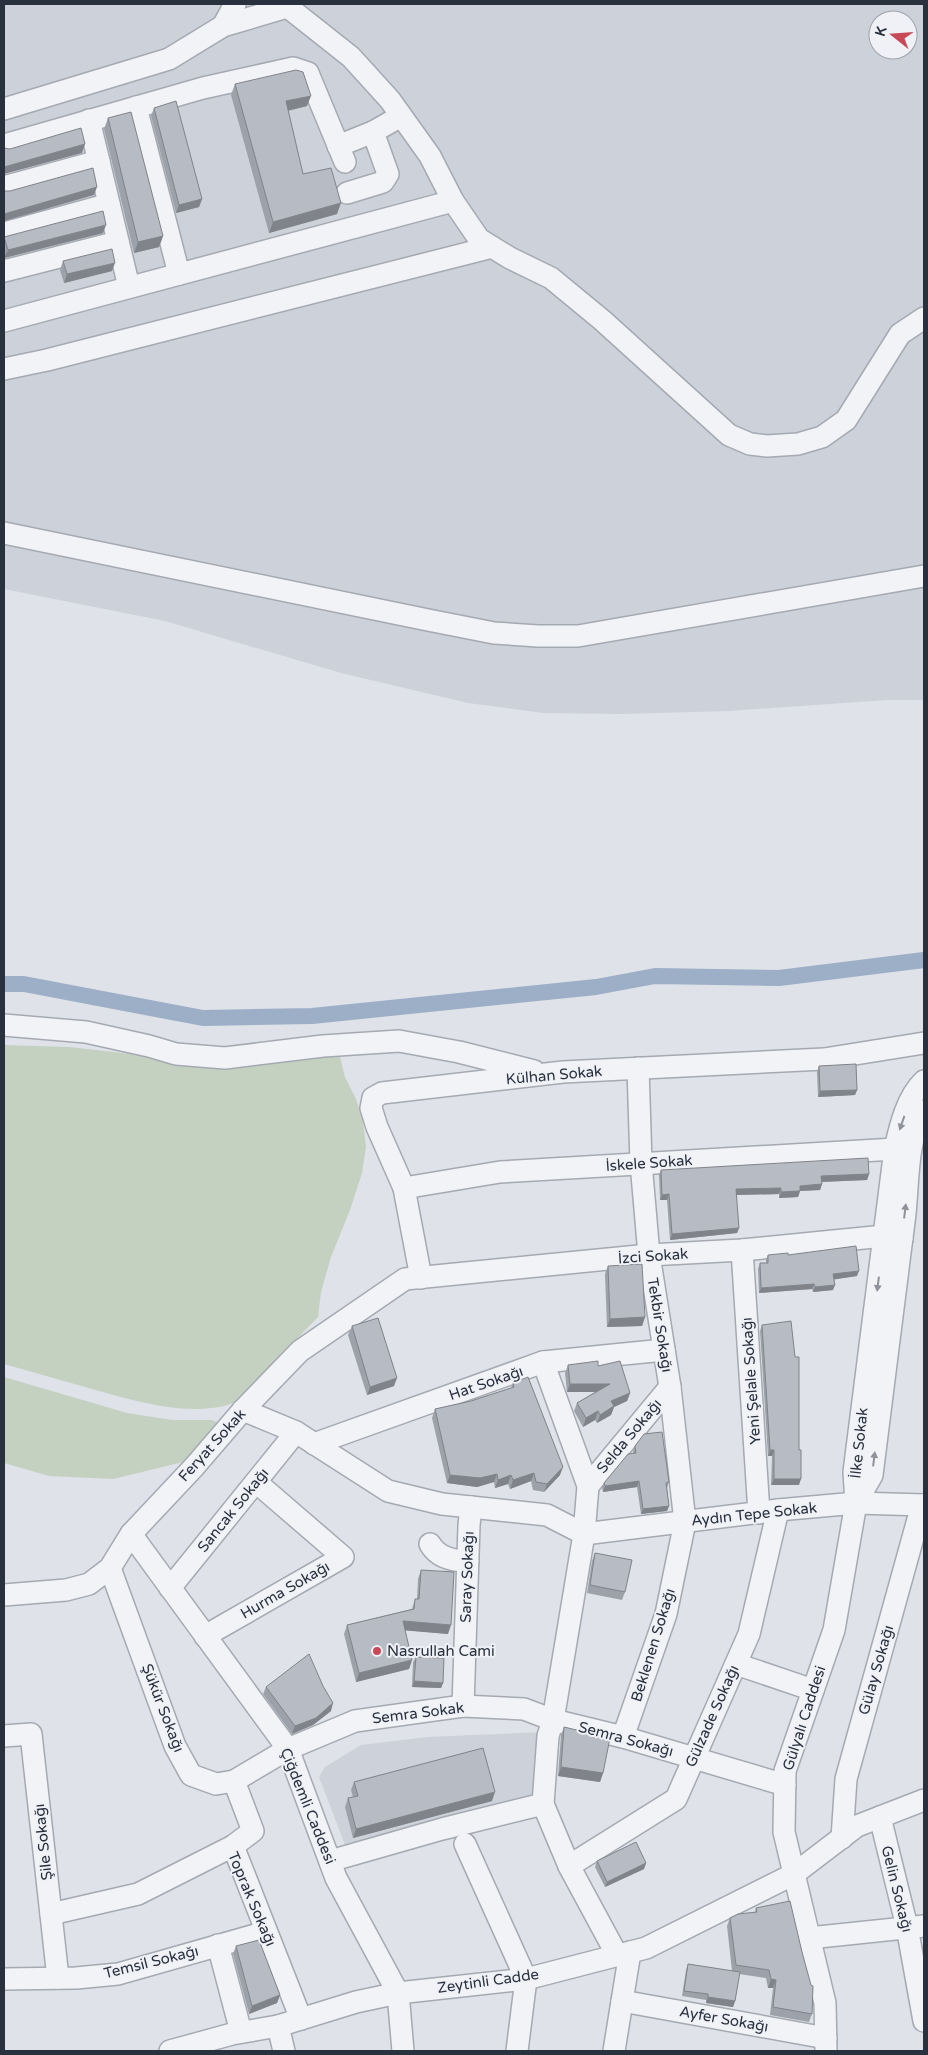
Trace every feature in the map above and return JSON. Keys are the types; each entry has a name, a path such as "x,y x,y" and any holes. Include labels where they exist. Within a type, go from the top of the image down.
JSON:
{"street":[{"path":"223,26 235,4"},
{"path":"4,109 169,59 223,26 286,6 312,24 351,57 390,100 430,156 453,201 478,239 510,258 551,278 602,320 728,435 750,444 768,446 798,444 822,437 846,420 900,334 924,318"},
{"path":"4,145 136,107 288,68 298,68 308,73 342,154 372,132 401,116"},
{"path":"136,107 179,274"},
{"path":"89,120 129,287"},
{"path":"346,194 383,182 388,174 372,132"},
{"path":"4,188 99,161"},
{"path":"4,321 453,201"},
{"path":"4,233 109,204"},
{"path":"4,271 118,242"},
{"path":"4,369 492,247"},
{"path":"4,533 447,624 494,633 538,636 578,636 924,576"},
{"path":"4,1025 86,1032 176,1054 225,1058 324,1046 399,1041 459,1052 546,1074"},
{"name":"Külhan Sokak","path":"422,1278 404,1188 377,1127 371,1108 373,1098 382,1093 546,1074 824,1059 924,1043"},
{"name":"Tekbir Sokağı","path":"638,1068 641,1163 649,1255 670,1387 685,1522"},
{"name":"İlke Sokak","path":"893,1238 895,1148 908,1106 924,1081"},
{"name":"İlke Sokak","path":"856,1503 854,1472 893,1238 912,1146 919,1119 924,1111"},
{"name":"İskele Sokak","path":"404,1188 500,1172 895,1148"},
{"name":"İzci Sokak","path":"422,1278 649,1255 893,1238"},
{"name":"Yeni Şelale Sokağı","path":"742,1250 769,1512"},
{"name":"Feryat Sokak","path":"4,1595 66,1590 89,1584 110,1568 131,1534 194,1467 243,1410 300,1351 405,1279 422,1278"},
{"name":"Hat Sokağı","path":"305,1438 543,1362 664,1350"},
{"path":"543,1362 588,1486 584,1534 553,1720 548,1736 543,1804 569,1866 624,1953 622,2000 614,2051"},
{"name":"Selda Sokağı","path":"588,1486 670,1387"},
{"path":"243,1410 305,1438 388,1491 442,1504 547,1515 584,1534"},
{"name":"Sancak Sokağı","path":"170,1588 256,1482 305,1438"},
{"name":"Hurma Sokağı","path":"205,1636 343,1557 256,1482"},
{"name":"Aydın Tepe Sokak","path":"584,1534 856,1503 923,1505"},
{"name":"Gülyalı Caddesi","path":"826,2044 825,2003 784,1832 785,1771 834,1630 856,1503"},
{"name":"Gülay Sokağı","path":"842,1838 846,1779 923,1505"},
{"name":"Saray Sokağı","path":"463,1706 471,1507"},
{"name":"Gülzade Sokağı","path":"569,1866 676,1799 749,1634 769,1512"},
{"name":"Beklenen Sokağı","path":"623,1738 666,1614 685,1522"},
{"name":"Çiğdemli Caddesi","path":"131,1534 288,1750 336,1878 398,1993 403,2051"},
{"path":"430,1544 436,1552 449,1559 468,1561"},
{"name":"Şükür Sokağı","path":"110,1568 175,1746 192,1775 216,1784 234,1781 288,1750"},
{"path":"736,1664 813,1690"},
{"name":"Semra Sokak","path":"288,1750 355,1721 463,1706 524,1709 553,1720"},
{"name":"Semra Sokağı","path":"553,1720 623,1738 785,1785"},
{"name":"Şile Sokağı","path":"4,1736 31,1734 58,1978"},
{"path":"232,1846 253,1831 234,1781"},
{"name":"Zeytinli Cadde","path":"170,2051 241,2032 278,2026 356,2002 398,1993 526,1979 646,1948 794,1874 857,1826 924,1800"},
{"path":"330,1860 442,1829 543,1804"},
{"name":"Gelin Sokağı","path":"880,1817 916,1926 924,2021"},
{"path":"464,1844 526,1979 517,2051"},
{"name":"Toprak Sokağı","path":"51,1914 138,1894 232,1846 301,2019"},
{"path":"809,1938 916,1926"},
{"name":"Temsil Sokağı","path":"4,1979 118,1974 218,1944 266,1932"},
{"path":"218,1944 241,2032"},
{"name":"Ayfer Sokağı","path":"622,2000 826,2044"},
{"path":"278,2026 284,2051"}],"shaded area":[{"path":"4,4 924,4 924,700 887,700 729,711 621,714 543,713 468,703 341,673 165,621 4,589"},
{"path":"545,1732 536,1801 347,1850 319,1777 325,1767 361,1745 427,1737"}],"green space":[{"path":"4,1045 69,1047 159,1057 339,1053 345,1077 356,1099 363,1121 366,1147 362,1173 350,1210 331,1257 321,1292 318,1317 236,1402 219,1407 200,1409 160,1406 4,1364"},
{"path":"4,1377 127,1413 172,1420 212,1420 219,1423 183,1462 113,1479 49,1476 4,1463"}],"building":[{"path":"296,70 303,72 311,96 286,101 303,174 331,168 341,203 273,222 235,84"},
{"path":"176,101 202,199 179,205 154,108"},
{"path":"131,112 163,236 138,242 108,118"},
{"path":"81,128 85,144 4,167 4,148 10,149"},
{"path":"93,168 97,187 4,214 4,191 10,191"},
{"path":"103,211 106,225 8,250 4,237"},
{"path":"112,249 115,263 67,274 63,261"},
{"path":"856,1064 857,1090 820,1091 819,1066"},
{"path":"868,1158 869,1174 821,1176 822,1184 800,1186 800,1191 781,1192 781,1188 736,1189 739,1228 672,1234 669,1194 662,1195 661,1170"},
{"path":"856,1246 859,1271 833,1274 835,1285 815,1287 814,1284 761,1288 760,1263 768,1263 768,1255 788,1253 788,1255"},
{"path":"642,1264 645,1317 610,1319 608,1266"},
{"path":"378,1318 397,1378 370,1387 352,1326"},
{"path":"791,1321 795,1357 799,1357 799,1450 801,1450 801,1479 774,1479 774,1450 770,1450 762,1325"},
{"path":"598,1361 598,1366 620,1361 630,1393 611,1401 614,1406 600,1415 598,1411 586,1418 577,1403 610,1384 570,1384 568,1365"},
{"path":"528,1377 563,1467 547,1484 536,1482 534,1473 513,1480 511,1475 498,1480 497,1474 480,1478 450,1475 435,1409 471,1401 514,1387 513,1383"},
{"path":"662,1432 669,1482 666,1483 669,1506 643,1509 639,1481 605,1486 604,1483 628,1454 636,1453 635,1446 644,1434"},
{"path":"595,1553 632,1560 625,1592 590,1585"},
{"path":"421,1570 454,1572 451,1625 403,1621 412,1660 359,1673 347,1625 414,1609 415,1599 419,1599"},
{"path":"309,1654 323,1686 333,1703 316,1718 295,1726 266,1687"},
{"path":"416,1657 444,1658 443,1683 414,1681"},
{"path":"564,1727 610,1738 603,1773 561,1767"},
{"path":"483,1748 495,1792 356,1829 348,1798 358,1796 354,1782"},
{"path":"636,1842 646,1863 607,1882 597,1861"},
{"path":"790,1901 802,1952 811,1985 813,1986 812,2014 773,2007 776,1980 771,1979 769,1970 736,1965 730,1918 738,1914 757,1912 756,1908"},
{"path":"259,1940 280,1995 252,2006 236,1946"},
{"path":"688,1964 740,1972 735,2001 708,1997 708,1994 684,1991"}],"waterway":[{"path":"4,984 24,984 203,1018 312,1016 596,987 655,976 779,978 924,960"}],"place":[{"name":"Nasrullah Cami","path":"377,1651"}]}
